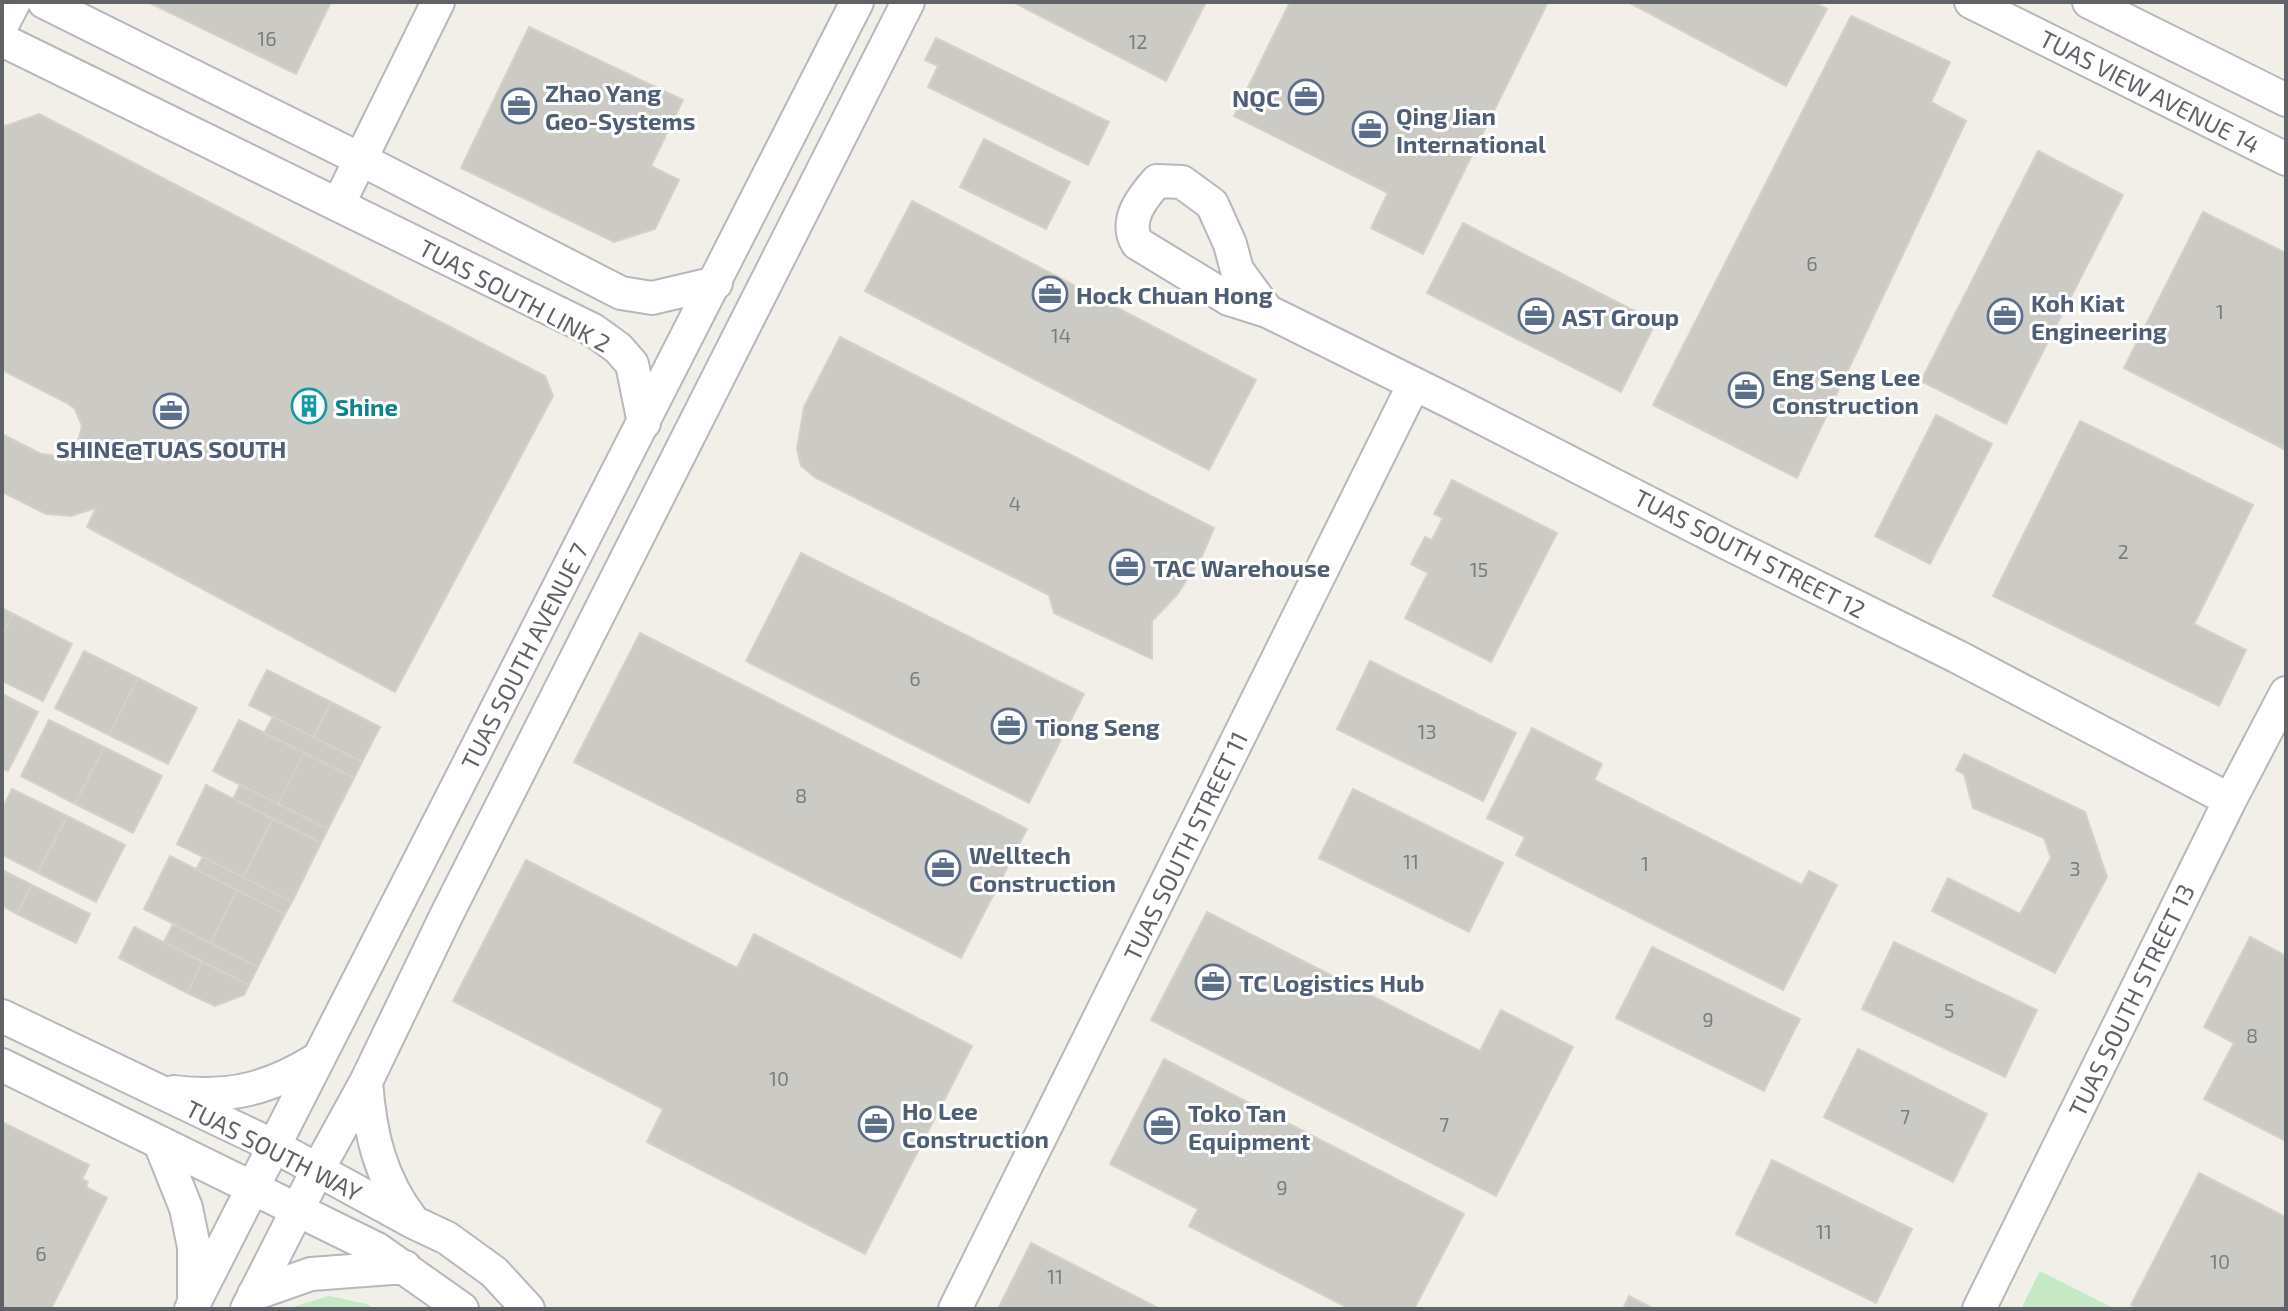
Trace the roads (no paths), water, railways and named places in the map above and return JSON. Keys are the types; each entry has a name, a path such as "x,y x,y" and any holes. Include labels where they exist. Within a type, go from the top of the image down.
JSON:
{"street":[{"path":"2,25 14,2"},
{"name":"TUAS SOUTH LINK 2","path":"44,2 621,293 652,298 716,283"},
{"path":"338,205 438,2"},
{"name":"TUAS SOUTH AVENUE 7","path":"192,1306 857,2"},
{"name":"TUAS SOUTH AVENUE 7","path":"250,1302 366,1082 453,902 908,2"},
{"name":"TUAS VIEW AVENUE 14","path":"1971,2 2286,159"},
{"path":"2089,2 2286,100"},
{"name":"TUAS SOUTH LINK 2","path":"2,40 593,330 618,348 632,364 644,423"},
{"name":"TUAS SOUTH STREET 12","path":"1267,311 1958,657 2230,800"},
{"name":"TUAS SOUTH STREET 11","path":"955,1309 1414,384"},
{"name":"TUAS SOUTH STREET 13","path":"1979,1309 2286,693"},
{"name":"TUAS SOUTH WAY","path":"2,1016 274,1146 447,1238 494,1272 528,1309"},
{"path":"158,1091 207,1096 261,1087 289,1077 319,1058"},
{"name":"TUAS SOUTH WAY","path":"2,1065 377,1249 462,1309"},
{"path":"366,1082 373,1141 382,1168 391,1190 413,1222"},
{"path":"160,1143 186,1208 194,1247 192,1306"},
{"path":"250,1302 311,1274 405,1267"}],"place":[{"name":"NQC","path":"1306,97"},
{"name":"Zhao Yang Geo-Systems","path":"519,106"},
{"name":"Qing Jian International","path":"1370,129"},
{"name":"Hock Chuan Hong","path":"1050,294"},
{"name":"AST Group","path":"1536,316"},
{"name":"Koh Kiat Engineering","path":"2005,316"},
{"name":"Eng Seng Lee Construction","path":"1746,390"},
{"name":"Shine","path":"309,406"},
{"name":"SHINE@TUAS SOUTH","path":"171,411"},
{"name":"TAC Warehouse","path":"1127,567"},
{"name":"Tiong Seng","path":"1009,726"},
{"name":"Welltech Construction","path":"943,868"},
{"name":"TC Logistics Hub","path":"1213,982"},
{"name":"Ho Lee Construction","path":"876,1124"},
{"name":"Toko Tan Equipment","path":"1162,1126"}]}
